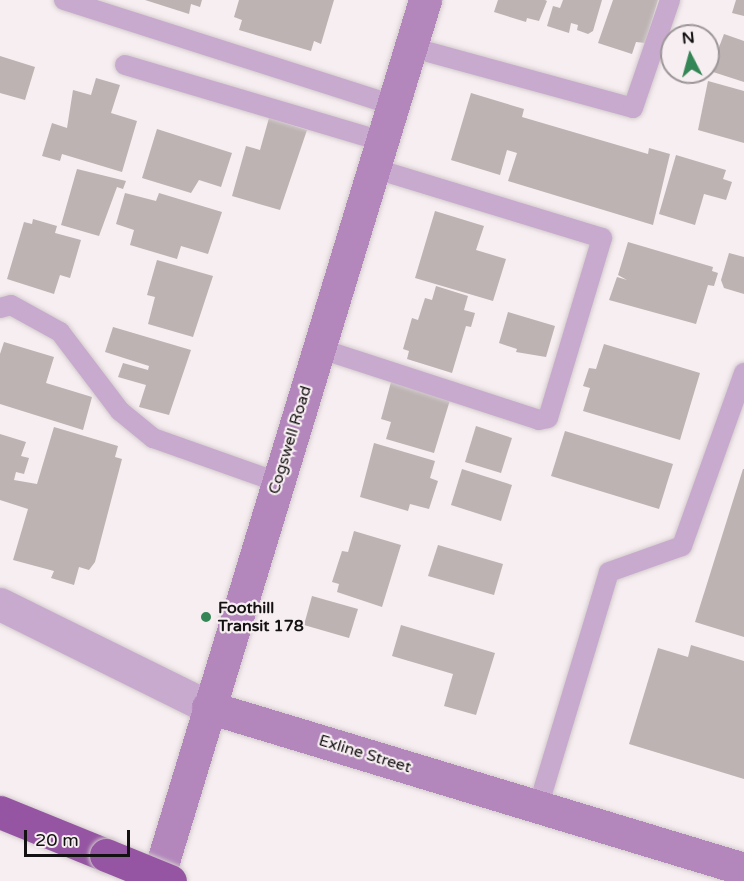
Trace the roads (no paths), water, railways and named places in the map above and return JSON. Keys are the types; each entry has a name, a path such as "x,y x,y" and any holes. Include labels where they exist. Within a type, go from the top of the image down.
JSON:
{"highway":[{"path":"0,812 170,881"}],"street":[{"name":"Cogswell Road","path":"157,881 208,706 425,0"},
{"name":"Exline Street","path":"0,604 208,706 744,869"}],"lane":[{"path":"64,0 393,105"},
{"path":"410,47 633,108 670,0"},
{"path":"125,65 377,154 602,238 552,407 548,418 542,421 318,348"},
{"path":"0,308 11,305 60,332 120,411 153,438 277,482"},
{"path":"538,807 609,572 682,546 744,373"}],"place":[{"name":"Foothill Transit 178","path":"206,617"}]}
